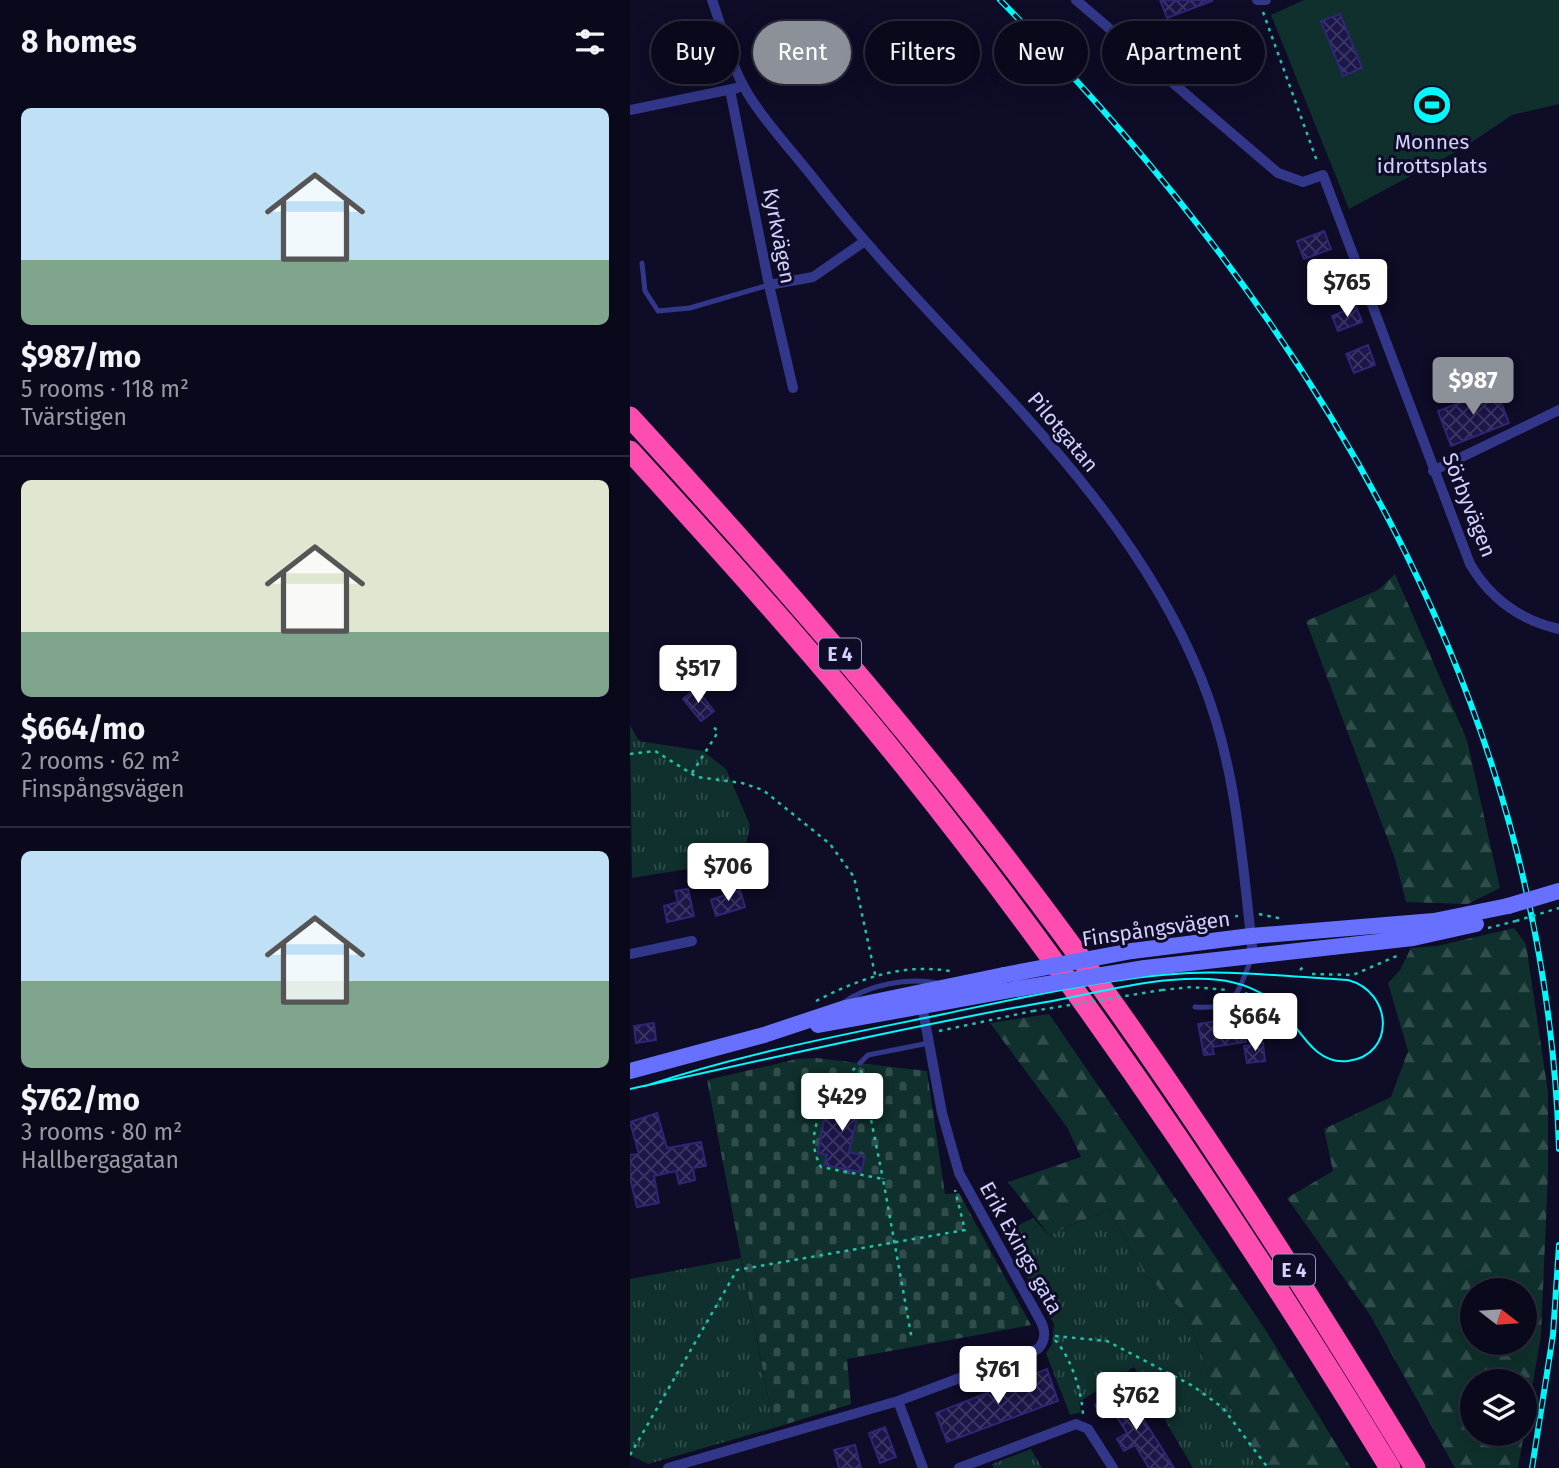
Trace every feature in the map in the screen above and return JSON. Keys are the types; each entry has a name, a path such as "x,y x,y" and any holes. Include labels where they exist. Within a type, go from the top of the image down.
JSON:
{"highway":[{"name":"E 4","path":"630,417 771,572 920,749 1038,901 1165,1076 1303,1283 1415,1468"},
{"name":"E 4","path":"630,451 752,586 902,763 1023,918 1160,1108 1286,1297 1390,1468"}],"main road":[{"name":"Finspångsvägen","path":"630,1071 764,1035 921,998 947,985 1132,951 1251,936 1513,914 1559,891"},
{"name":"Finspångsvägen","path":"764,1035 828,1014 921,998 1016,989 1145,968 1413,938 1559,901"}],"street":[{"name":"Pilotgatan","path":"712,0 743,86 865,241 1042,434 1132,552 1168,612 1200,676 1223,745 1234,795 1253,955"},
{"path":"1076,0 1278,173 1303,182 1323,175"},
{"path":"630,110 743,86"},
{"name":"Kyrkvägen","path":"730,90 769,285 793,388"},
{"name":"Sörbyvägen","path":"1323,175 1470,564 1489,592 1518,612 1559,629"},
{"path":"769,285 813,277 865,241"},
{"path":"1433,471 1559,410"},
{"path":"630,954 692,941"},
{"name":"Erik Exings gata","path":"668,1468 898,1401 1038,1349 1045,1335 1041,1320 959,1173 942,1113 921,998"},
{"path":"898,1401 923,1468"},
{"path":"959,1468 1069,1425 1083,1425 1113,1468"}],"lane":[{"path":"642,263 645,291 658,311 690,308 769,285"},
{"path":"1195,1007 1218,1009 1228,1003 1238,991 1253,955"},
{"path":"828,1014 850,998 878,988 920,979 947,985"},
{"path":"860,1063 868,1055 929,1038"}],"path":[{"path":"1261,1 1323,175"},
{"path":"692,774 718,732 713,726"},
{"path":"630,754 655,751 706,780 742,783 763,790 830,844 854,877 878,988"},
{"path":"1513,914 1559,908"},
{"path":"1312,974 1353,975 1399,954"},
{"path":"929,1038 1033,1011 1191,987 1238,991 1257,997 1277,1010"},
{"path":"860,1063 820,1111 814,1148 821,1167 883,1180"},
{"path":"860,1063 912,1340"},
{"path":"630,1455 737,1270 965,1230 955,1193 959,1173"},
{"path":"1045,1335 1057,1342 1065,1356 1079,1391 1083,1425"},
{"path":"1045,1335 1107,1341 1193,1386 1223,1408 1269,1468"}],"green space":[{"name":"Monnes idrottsplats","path":"1304,0 1559,0 1559,104 1512,115 1463,148 1349,209 1271,15"},
{"path":"1395,574 1467,740 1500,888 1468,904 1406,902 1395,859 1306,621 1378,590"},
{"path":"630,725 639,741 703,751 726,769 750,825 743,860 632,878"},
{"path":"1514,928 1526,944 1548,1092 1548,1174 1541,1336 1535,1369 1460,1369 1460,1446 1522,1446 1518,1468 1455,1468 1370,1315 1287,1198 1333,1171 1324,1129 1391,1097 1408,1051 1388,983 1400,970 1411,948 1437,946"},
{"path":"1049,1014 1263,1326 1351,1468 1256,1468 1237,1417 1208,1374 1187,1315 1144,1273 1109,1209 1049,1235 1008,1182 1081,1157 1067,1127 990,1023"},
{"path":"816,1058 927,1071 945,1194 959,1193 1031,1325 847,1359 851,1404 774,1428 707,1080 797,1059"},
{"path":"1109,1209 1144,1273 1187,1315 1208,1374 1237,1417 1256,1468 1193,1468 1134,1367 1079,1402 1081,1412 1070,1415 1046,1353 1052,1344 1054,1324 1002,1233 1033,1218 1049,1235"},
{"path":"741,1258 774,1428 648,1464 630,1455 630,1279"},
{"path":"1031,1449 1042,1468 994,1468 992,1464"}],"building":[{"path":"1160,0 1212,0 1212,1 1167,18"},
{"path":"1340,14 1362,68 1343,76 1321,21"},
{"path":"1324,231 1331,249 1304,259 1297,241"},
{"path":"1341,268 1346,282 1321,292 1316,278"},
{"path":"1356,306 1362,322 1338,331 1332,316"},
{"path":"1368,345 1375,365 1354,373 1346,354"},
{"path":"1496,389 1509,423 1451,446 1438,411"},
{"path":"696,688 714,711 701,721 683,699"},
{"path":"688,889 694,916 667,922 664,906 678,902 675,891"},
{"path":"740,890 745,907 716,916 711,900"},
{"path":"1242,1017 1246,1042 1212,1047 1214,1054 1204,1055 1198,1024"},
{"path":"654,1023 656,1040 636,1043 634,1026"},
{"path":"1263,1043 1265,1061 1247,1063 1244,1046"},
{"path":"846,1085 864,1089 849,1152 865,1156 861,1172 824,1165 827,1155 818,1153 825,1112 836,1115"},
{"path":"657,1113 667,1148 701,1142 706,1166 693,1168 695,1180 679,1184 676,1171 654,1176 659,1203 637,1207 630,1178 630,1155 639,1154 630,1122"},
{"path":"1047,1369 1058,1401 947,1442 936,1413"},
{"path":"1127,1394 1174,1468 1149,1468 1135,1445 1124,1451 1117,1439 1127,1433 1113,1411 1103,1418 1095,1405 1109,1397 1113,1403"},
{"path":"885,1427 896,1457 880,1463 869,1433"},
{"path":"855,1445 861,1468 839,1468 834,1450"}],"tram line":[{"path":"630,1089 682,1078 785,1055 941,1022 1168,980 1217,980 1255,990 1279,1006 1313,1048 1323,1056 1335,1060 1348,1061 1364,1056 1375,1048 1383,1023 1374,997 1363,987 1348,980 1228,973 1159,975 1066,989 831,1037 756,1054 682,1074 645,1086"}],"railway":[{"path":"1000,0 1112,121 1216,249 1309,383 1390,523 1458,670 1509,823 1544,983 1559,1149"},
{"path":"1532,1468 1553,1335 1559,1245"}],"place":[{"name":"Monnes idrottsplats","path":"1432,105"}]}
